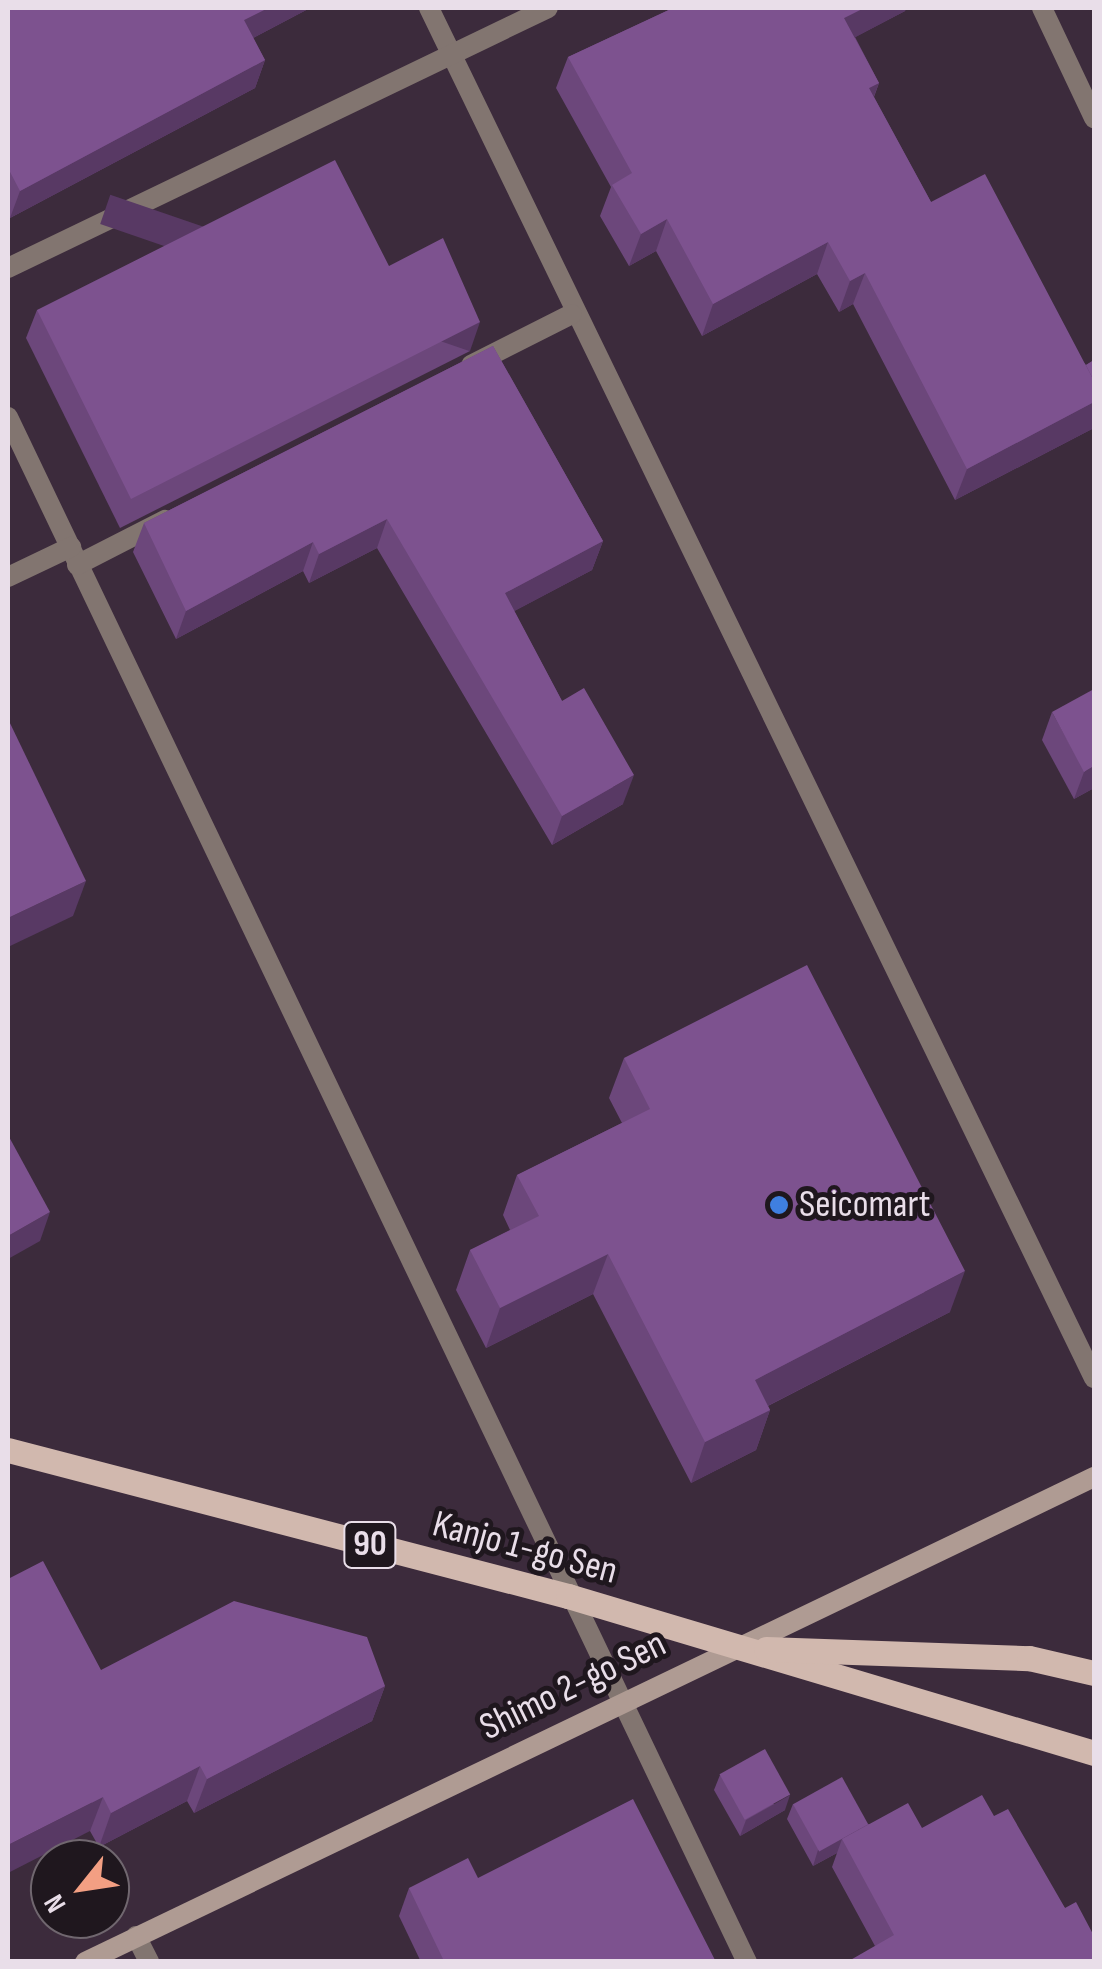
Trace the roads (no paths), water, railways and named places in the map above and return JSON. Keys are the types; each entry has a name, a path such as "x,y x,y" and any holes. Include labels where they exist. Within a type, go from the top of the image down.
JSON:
{"main road":[{"name":"Kanjo 1-go Sen","path":"8,1450 568,1596 731,1648 1094,1753"},
{"name":"Kanjo 1-go Sen","path":"731,1648 1029,1658 1094,1673"}],"street":[{"path":"429,8 572,314 1094,1378"},
{"path":"8,268 548,8"},
{"path":"1042,8 1094,118"},
{"path":"448,377 572,314"},
{"path":"8,417 618,1703 747,1962"},
{"path":"8,577 74,556 183,511"},
{"name":"Shimo 2-go Sen","path":"85,1962 731,1648 1094,1477"},
{"path":"136,1936 149,1962"}],"place":[{"name":"Seicomart","path":"779,1205"}]}
